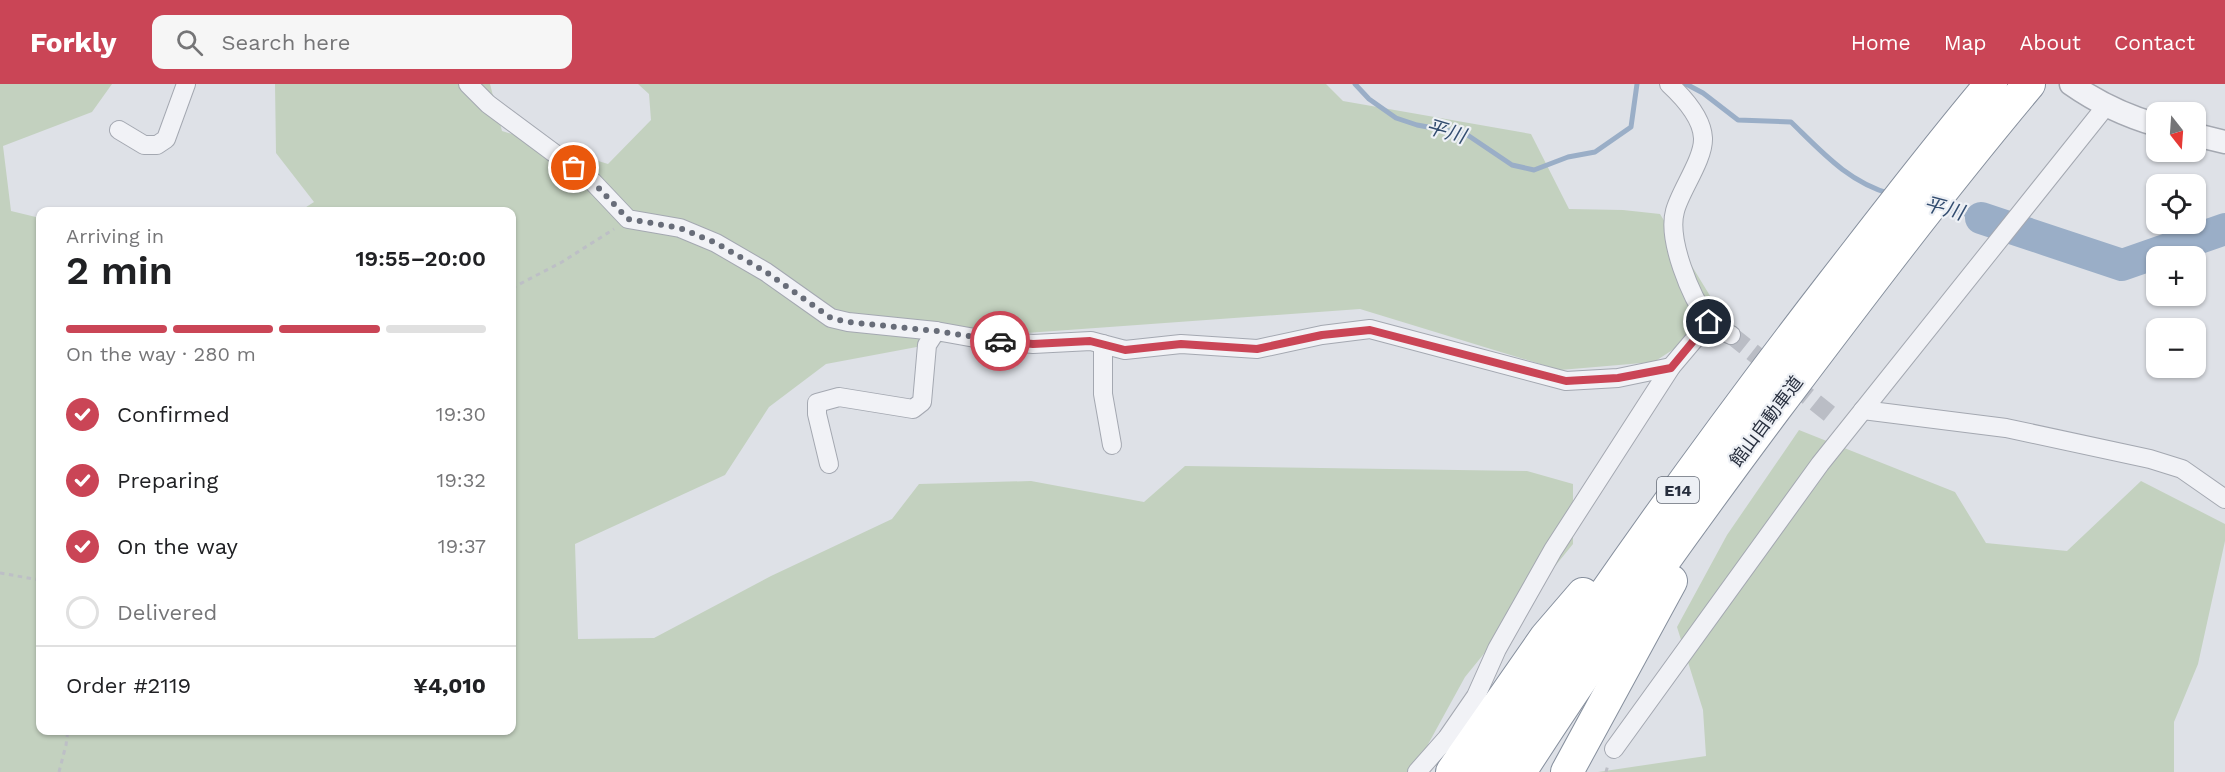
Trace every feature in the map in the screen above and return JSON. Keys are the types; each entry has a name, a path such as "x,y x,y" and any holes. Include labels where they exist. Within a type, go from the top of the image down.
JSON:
{"highway":[{"name":"館山自動車道","path":"1520,772 1627,613 1731,469 1913,229 1942,168 1994,96 2030,84"},
{"name":"館山自動車道","path":"1485,772 1601,597 1705,452 1884,218 1942,168"},
{"path":"1452,772 1546,637 1705,452"},
{"path":"1567,772 1731,469"}],"street":[{"path":"119,130 144,145 157,145 165,139 186,84"},
{"path":"468,84 488,104 593,182 628,219 680,228 716,243 766,272 831,318 848,322 936,331 986,340 1033,344 1090,341 1125,350 1181,344 1257,349 1322,335 1370,330 1566,381 1618,378 1671,368"},
{"path":"1669,84 1697,117 1703,138 1694,168 1674,213 1676,241 1684,275 1709,322 1731,335"},
{"path":"2071,84 2106,106 2146,122"},
{"path":"1614,749 1820,464 1842,424 1863,410 2106,106"},
{"path":"2206,137 2225,142"},
{"path":"1417,772 1447,738 1476,696 1497,650 1552,550 1671,368 1709,322"},
{"path":"829,464 817,414 817,403 839,397 914,409 922,402 927,345 936,331"},
{"path":"1103,344 1103,394 1112,445"},
{"path":"1863,410 2006,428 2150,459 2182,469 2225,499"}],"path":[{"path":"516,286 562,262 628,219"},
{"path":"0,573 36,579"},
{"path":"58,772 67,735"}],"green space":[{"path":"0,84 112,84 92,112 3,146 11,211 36,217 36,735 516,735 516,207 306,207 314,202 276,153 275,84 490,84 502,131 608,164 651,120 649,94 638,84 1326,84 1343,101 1531,134 1569,209 1623,210 1660,214 1723,317 1654,362 1560,370 1360,309 970,337 826,364 769,407 725,475 575,544 578,639 654,638 771,576 892,519 919,484 1031,481 1144,502 1185,466 1527,471 1573,484 1573,544 1465,677 1426,748 1407,772 0,772"},
{"path":"1799,430 1955,492 1986,543 2067,551 2141,481 2225,524 2225,541 2198,664 2174,722 2174,772 1598,772 1706,756 1703,710 1677,627 1727,535"}],"waterway":[{"name":"平川","path":"1355,84 1369,99 1396,118 1417,125 1466,134 1512,165 1534,170 1568,157 1595,152 1631,127 1637,84"},
{"name":"平川","path":"1686,84 1703,93 1738,120 1791,122 1836,165 1862,182 1891,194"},
{"name":"平川","path":"1943,208 1981,218"},
{"name":"平川","path":"1981,218 2122,265 2225,229"}],"tunnel":[{"path":"1731,335 1836,419"}],"way so far":[{"path":"574,168 593,182 628,219 680,228 716,243 766,272 831,318 1000,341"}],"route":[{"path":"1000,341 1033,344 1090,341 1125,350 1181,344 1257,349 1322,335 1370,330 1566,381 1618,378 1671,368 1709,322"}]}
